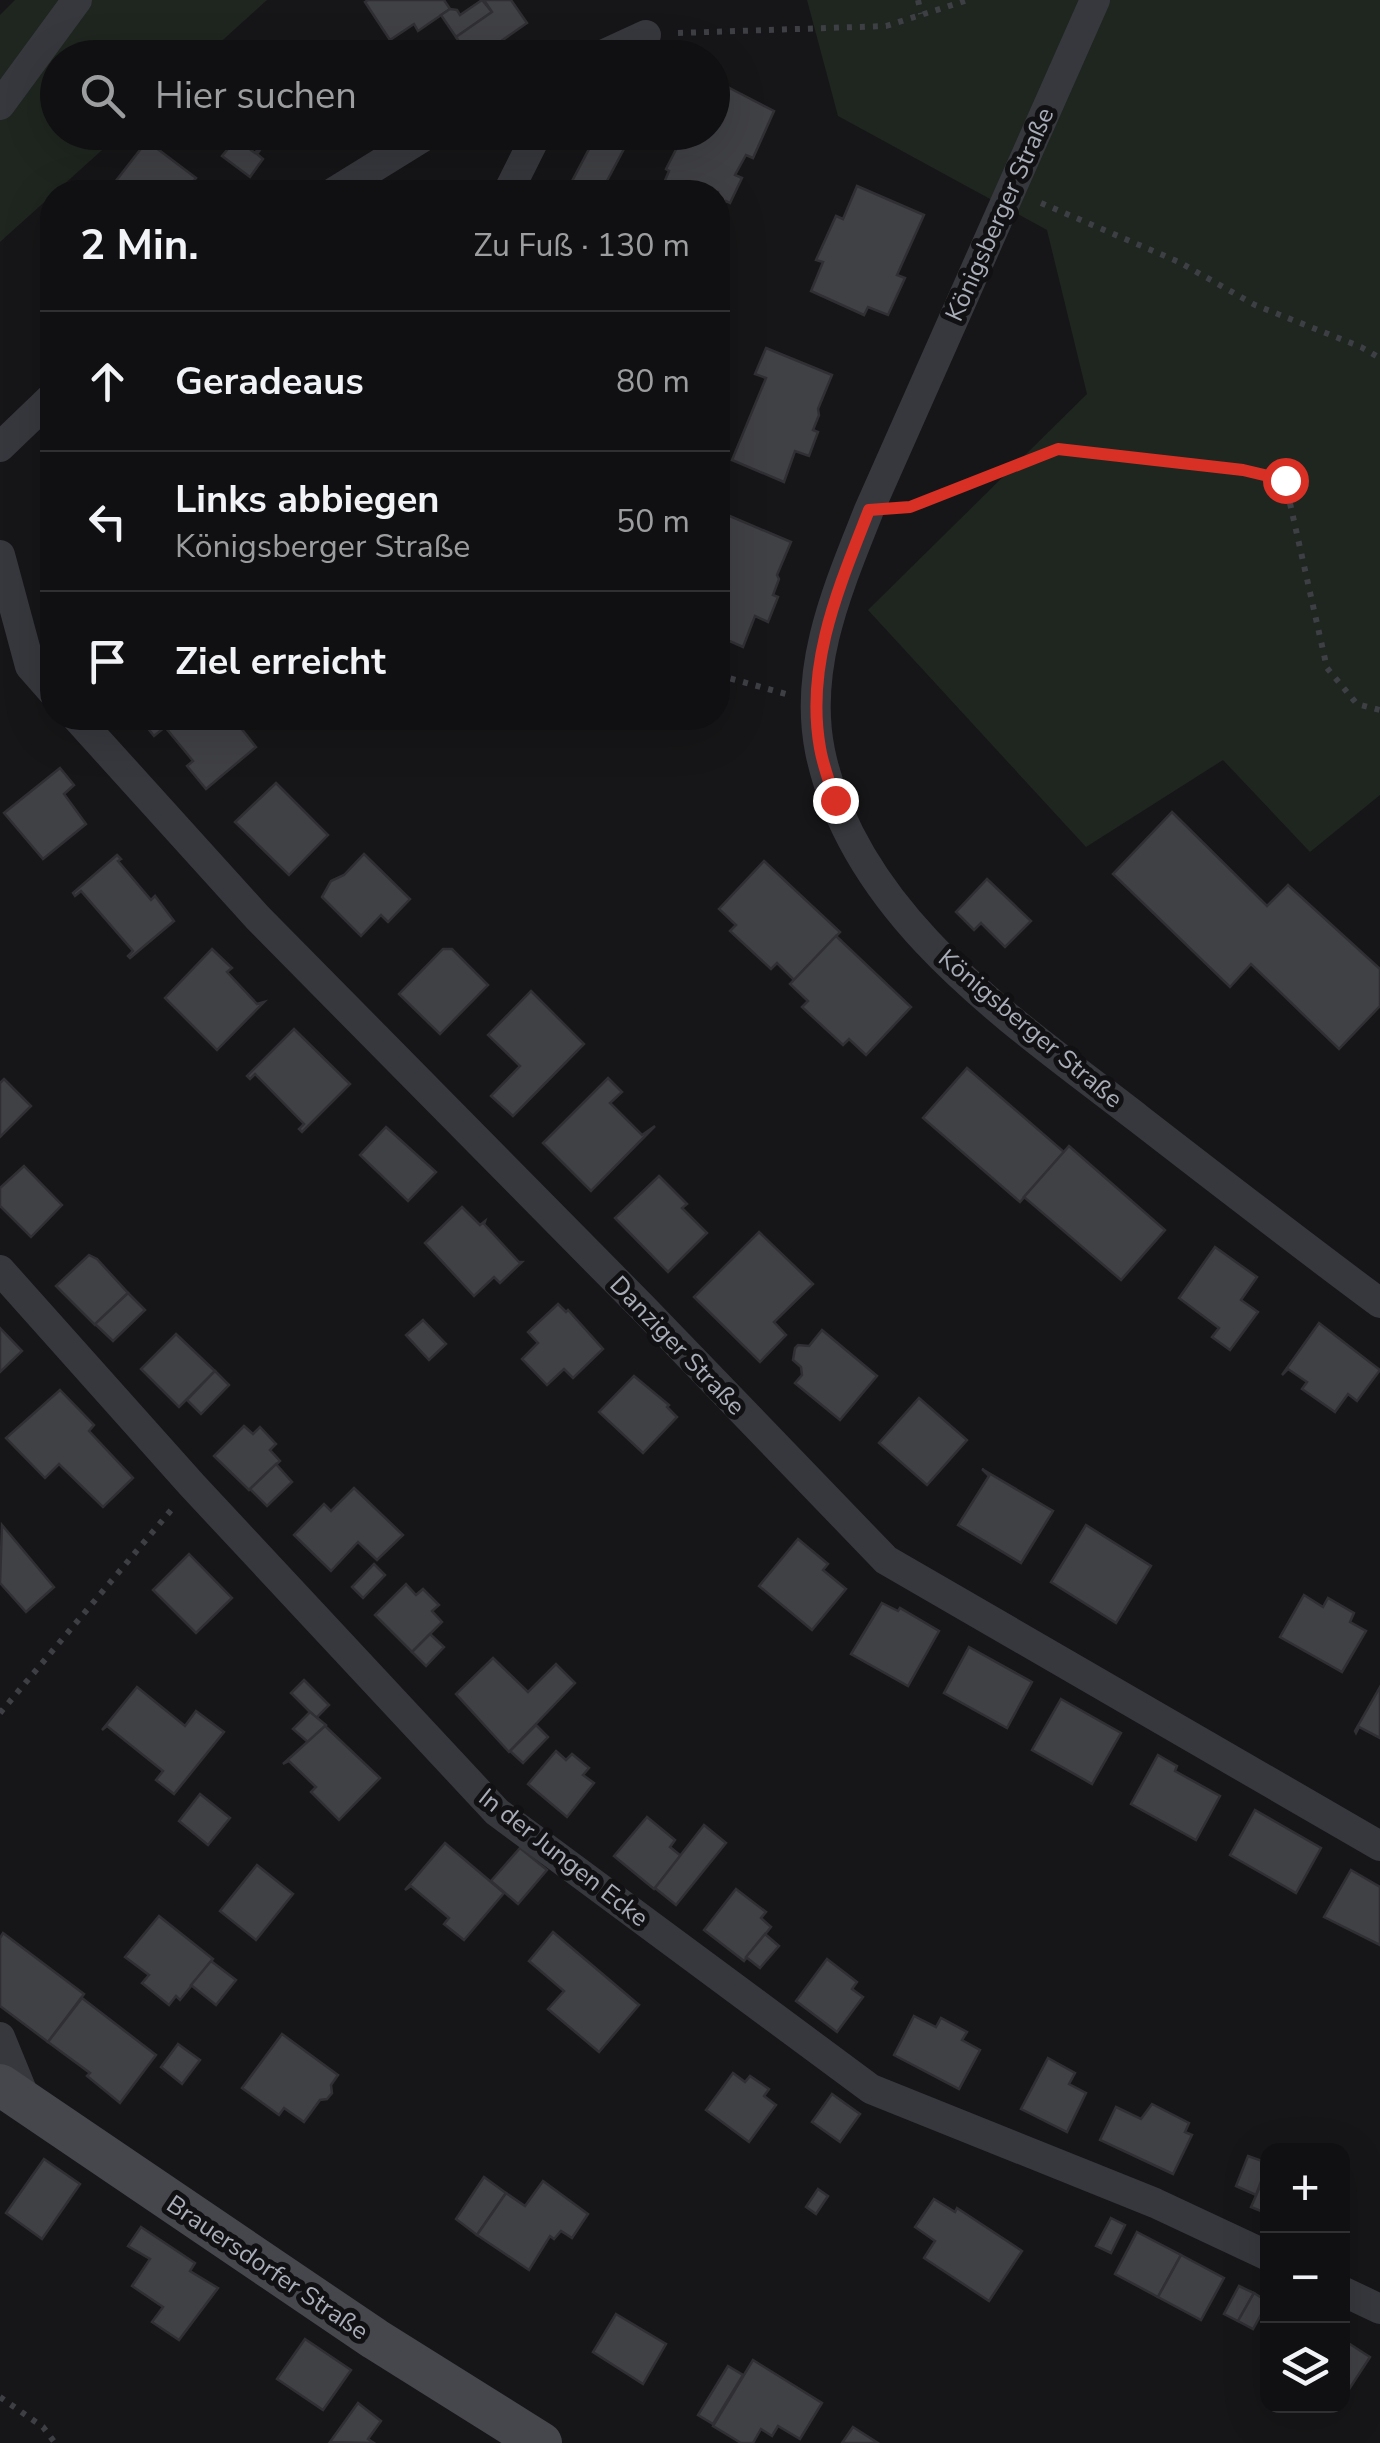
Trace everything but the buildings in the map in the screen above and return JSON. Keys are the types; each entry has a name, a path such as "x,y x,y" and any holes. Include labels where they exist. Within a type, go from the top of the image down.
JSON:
{"street":[{"path":"48,40 77,0"},
{"name":"Königsberger Straße","path":"1095,0 869,510 837,592 820,651 816,702 820,749 835,800 856,848 896,907 968,982 1034,1038 1380,1302"},
{"path":"635,40 646,35"},
{"path":"0,105 40,50"},
{"path":"353,180 402,150"},
{"path":"514,180 529,150"},
{"path":"0,447 40,409"},
{"path":"0,555 30,666 40,677"},
{"name":"Danziger Straße","path":"88,730 258,918 886,1560 1380,1846"},
{"name":"In der Jungen Ecke","path":"0,1270 192,1485 497,1812 871,2088 1154,2204 1260,2252"},
{"path":"0,2037 14,2094"},
{"name":"Brauersdorfer Straße","path":"14,2094 375,2339 540,2443"},
{"path":"1350,2295 1380,2309"}],"path":[{"path":"918,0 921,14"},
{"path":"646,35 886,26 968,0"},
{"path":"1010,191 1179,262 1256,305 1380,358"},
{"path":"869,510 910,507 1058,449 1243,470 1285,480 1327,668 1357,704 1380,710"},
{"path":"730,678 816,702"},
{"path":"0,1713 192,1485"},
{"path":"0,2397 42,2427 55,2443"}],"shaded area":[{"path":"15,0 267,0 223,40 40,40 40,150 102,150 69,180 40,180 40,206 0,242 0,15"},
{"path":"807,0 1380,0 1380,795 1310,852 1223,760 1086,847 868,610 1087,394 1047,230 838,116"}],"route":[{"path":"835,800 820,749 816,702 820,651 837,592 869,510 910,507 1058,449 1243,470 1285,480"}]}
